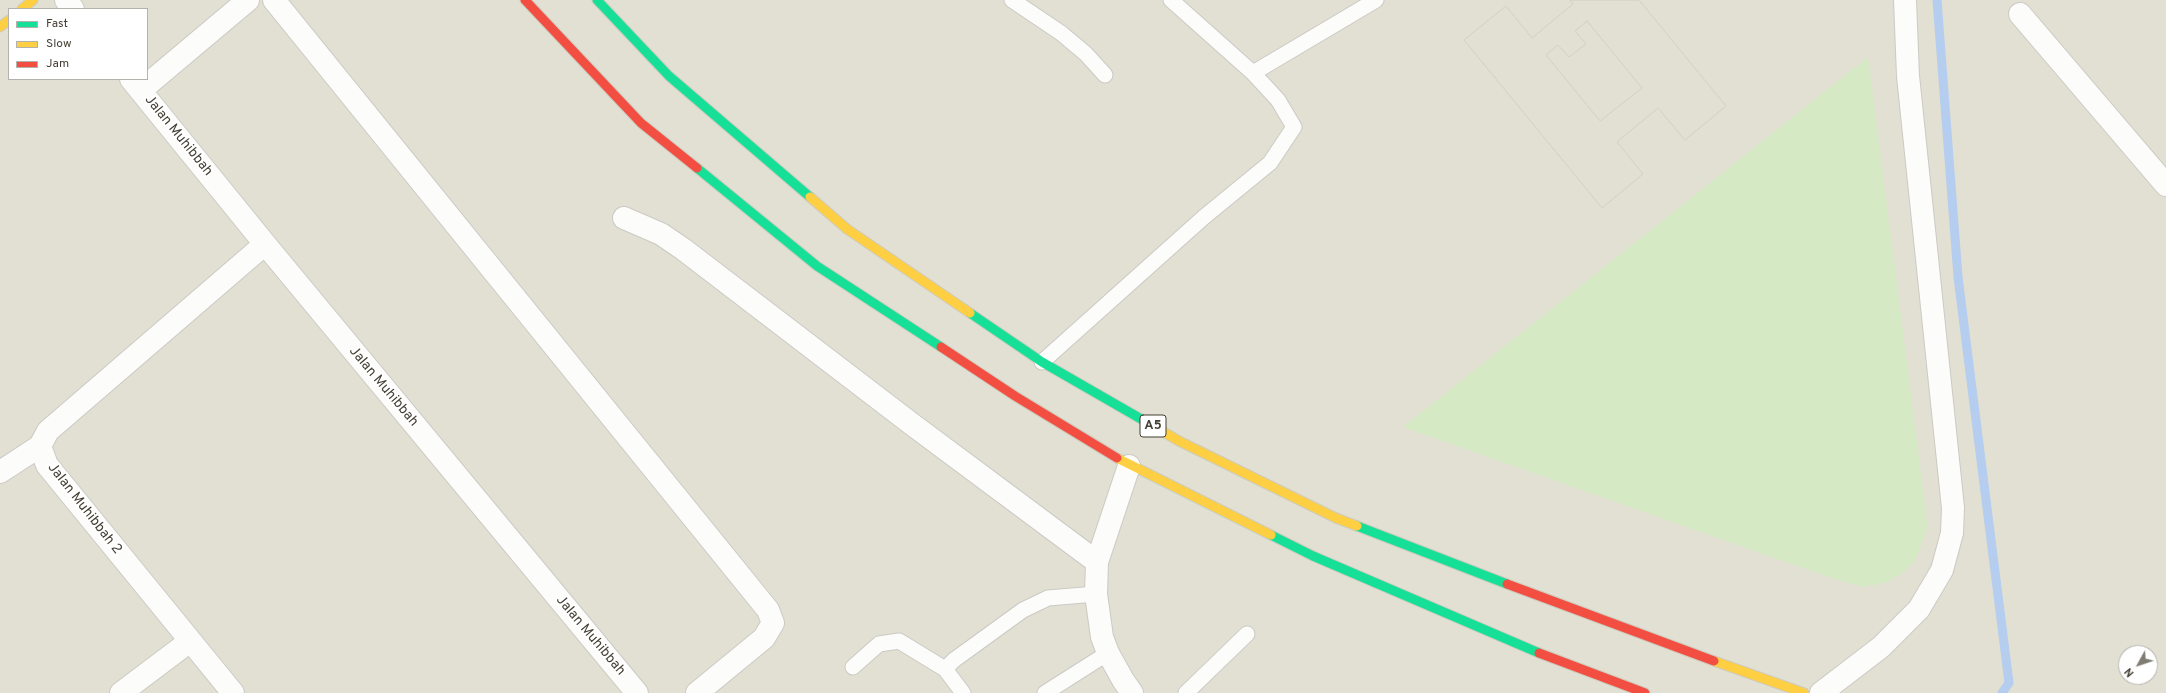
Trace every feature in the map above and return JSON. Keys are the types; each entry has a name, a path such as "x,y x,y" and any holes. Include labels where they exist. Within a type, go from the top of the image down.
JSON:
{"main road":[{"path":"23,8 33,0"},
{"path":"525,0 641,123 817,266 1016,396 1129,466 1313,556 1563,664 1645,693"},
{"name":"A5","path":"597,0 669,76 847,229 1042,362 1179,441 1336,518 1583,613 1804,693"},
{"path":"0,27 8,21"}],"street":[{"path":"66,0 72,8"},
{"path":"148,76 248,0"},
{"path":"274,0 768,610 773,623 764,638 697,693"},
{"path":"1821,693 1881,647 1919,609 1942,570 1952,533 1953,508 1908,76 1905,0"},
{"path":"2020,14 2166,185"},
{"name":"Jalan Muhibbah","path":"136,85 265,244 637,693"},
{"path":"624,218 660,234 683,249 913,425 1097,562"},
{"path":"0,472 40,446 48,431 265,244"},
{"name":"Jalan Muhibbah 2","path":"40,446 47,465 233,693"},
{"path":"1129,466 1097,562 1096,594 1102,637 1108,653 1132,693"},
{"path":"121,693 190,641"}],"lane":[{"path":"1012,0 1061,33 1086,54 1105,75"},
{"path":"1042,362 1204,217 1270,163 1294,127 1278,100 1253,73 1171,0"},
{"path":"1253,73 1376,0"},
{"path":"945,669 954,660 1023,610 1048,598 1096,594"},
{"path":"1186,693 1247,634"},
{"path":"853,667 879,644 900,641 945,669 963,693"},
{"path":"1045,693 1108,653"}],"shaded area":[{"path":"0,0 2166,0 2166,693 0,693"}],"green space":[{"path":"1868,57 1926,513 1927,529 1915,561 1901,574 1885,583 1863,587 1834,579 1403,427"}],"building":[{"path":"1570,0 1639,0 1726,106 1685,140 1658,108 1617,142 1643,174 1602,208 1464,40 1506,6 1532,38 1573,4","holes":["1587,21 1642,88 1600,121 1546,55 1558,45 1569,57 1586,44 1575,31"]},
{"path":"1570,0 1639,0 1726,106 1685,140 1658,108 1617,142 1643,174 1602,208 1464,40 1506,6 1532,38 1573,4"},
{"path":"1587,21 1642,88 1600,121 1546,55 1558,45 1569,57 1586,44 1575,31"}],"waterway":[{"path":"1937,0 1958,277 2009,683 2002,693"}],"traffic: fast":[{"path":"597,0 669,76 810,197"},
{"path":"697,168 817,266 941,347"},
{"path":"970,313 1042,362 1155,427"},
{"path":"1357,526 1507,584"},
{"path":"1271,535 1313,556 1539,653"}],"traffic: slow":[{"path":"23,8 33,0"},
{"path":"0,27 8,21"},
{"path":"810,197 847,229 970,313"},
{"path":"1155,427 1179,441 1336,518 1357,526"},
{"path":"1117,458 1271,535"},
{"path":"1714,661 1804,693"}],"traffic: jam":[{"path":"525,0 641,123 697,168"},
{"path":"941,347 1015,396 1117,458"},
{"path":"1507,584 1714,661"},
{"path":"1539,653 1645,693"}]}
